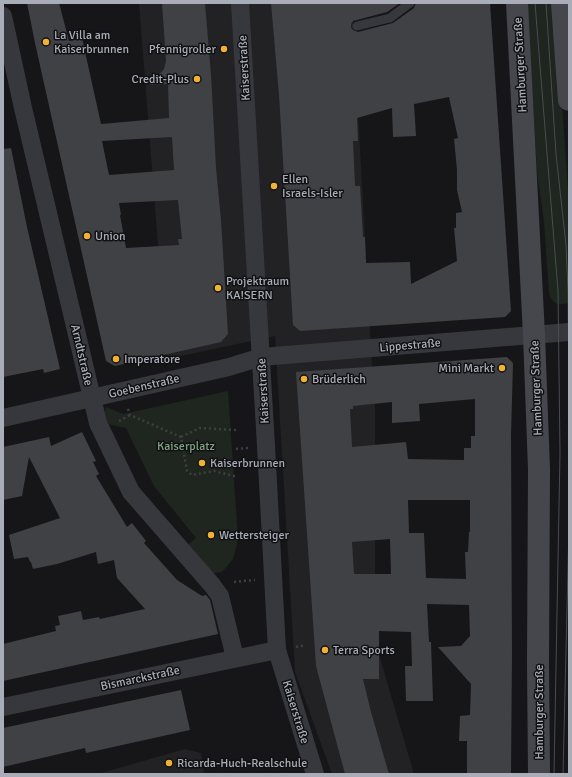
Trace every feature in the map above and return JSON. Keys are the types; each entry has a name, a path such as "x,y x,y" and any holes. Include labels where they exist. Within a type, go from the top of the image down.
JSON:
{"main road":[{"name":"Hamburger Straße","path":"517,3 534,335 539,469 539,774"},
{"path":"562,3 569,100"}],"street":[{"name":"Kaiserstraße","path":"240,3 277,650 315,774"},
{"name":"Arndtstraße","path":"3,16 98,423 131,492 220,596 235,658"},
{"name":"Lippestraße","path":"261,357 564,333"},
{"name":"Goebenstraße","path":"3,418 229,367 261,357"},
{"name":"Bismarckstraße","path":"3,707 277,650"}],"lane":[{"path":"357,26 390,18 410,3"}],"path":[{"path":"127,408 130,415 181,437 200,428 236,430"},
{"path":"181,437 187,471 192,475 214,471 238,477"},
{"path":"212,585 273,577"}],"shaded area":[{"path":"139,3 352,3 375,404 375,641 414,774 332,774 295,672 275,336 167,359"},
{"name":"Ricarda-Huch-Realschule","path":"185,749 201,753 204,774 98,774"}],"green space":[{"path":"527,3 555,3 569,205 569,303 565,304 558,304 554,302 549,293 544,222 537,171"},
{"name":"Kaiserplatz","path":"228,391 238,540 233,559 222,572 208,574 184,548 196,538 154,486 126,428 111,425 103,418 106,407 123,414"}],"building":[{"path":"27,3 59,3 69,41 82,38 101,124 169,118 168,84 150,85 164,69 166,61 162,3 205,3 228,334 221,342 115,366 106,361","holes":["172,137 174,170 109,175 102,141","178,200 182,239 178,239 179,245 126,248 119,203"]},
{"path":"271,3 400,3 387,12 353,21 351,28 358,32 393,23 414,8 416,3 490,3 511,311 505,317 300,331 293,325 279,95","holes":["449,97 458,138 454,139 457,190 462,212 456,213 456,228 454,228 457,261 411,284 410,262 366,263 360,186 355,186 353,141 358,141 357,118 392,108 393,137 416,136 414,104"]},
{"path":"11,148 27,227 60,369 44,373 43,369 3,377 3,149"},
{"path":"507,357 513,363 511,435 511,774 467,774 467,741 459,741 460,716 470,715 471,684 438,647 461,646 470,636 469,605 427,604 429,642 431,642 433,701 406,701 405,666 412,666 411,632 379,631 379,679 363,679 389,774 345,774 316,666 296,372","holes":["475,399 475,436 471,436 471,448 464,448 464,460 408,459 406,442 352,447 350,409 353,409 353,406 392,402 392,423 420,421 419,404","408,500 470,500 470,532 468,552 465,552 466,579 426,578 424,533 409,533","390,539 391,574 354,574 352,542"]},
{"path":"82,432 96,461 93,462 99,474 96,476 127,527 132,523 146,541 144,543 177,580 202,596 206,595 210,600 218,634 3,681 3,644 56,631 55,626 60,625 58,616 81,611 83,620 99,617 100,619 145,609 117,578 114,560 98,564 96,552 57,564 33,569 28,557 14,559 9,535 60,518 29,457 22,496 3,500 3,447 49,437 51,446"},
{"path":"181,690 190,730 86,753 85,748 3,767 3,728"}],"tram line":[{"path":"535,3 558,291 560,453 554,774"},
{"path":"546,3 556,154 566,245 569,397"},
{"path":"563,774 569,527"}],"place":[{"name":"La Villa am Kaiserbrunnen","path":"46,42"},
{"name":"Pfennigroller","path":"224,49"},
{"name":"Credit-Plus","path":"197,79"},
{"name":"Ellen Israels-Isler","path":"274,186"},
{"name":"Union","path":"87,236"},
{"name":"Projektraum KA!SERN","path":"218,288"},
{"name":"Imperatore","path":"116,359"},
{"name":"Mini Markt","path":"502,368"},
{"name":"Brüderlich","path":"304,379"},
{"name":"Kaiserbrunnen","path":"202,463"},
{"name":"Wettersteiger","path":"211,535"},
{"name":"Terra Sports","path":"325,650"},
{"name":"Ricarda-Huch-Realschule","path":"169,763"}]}
